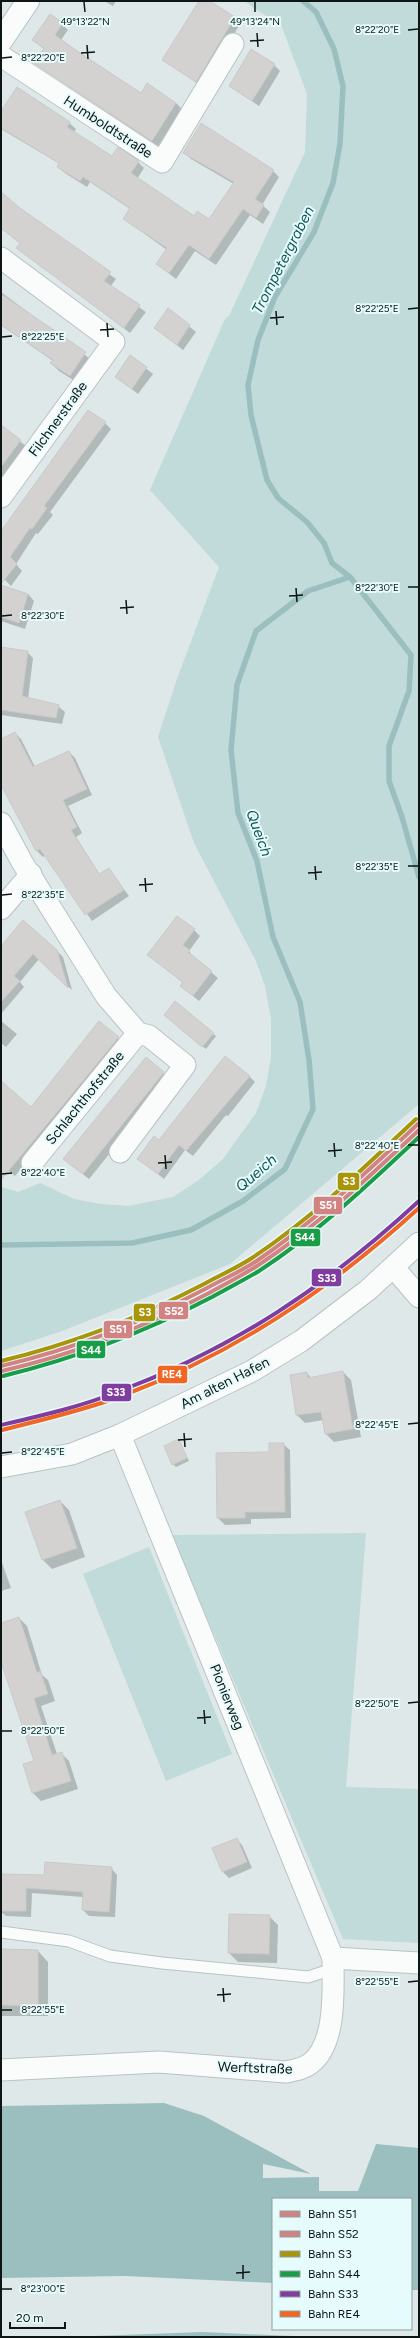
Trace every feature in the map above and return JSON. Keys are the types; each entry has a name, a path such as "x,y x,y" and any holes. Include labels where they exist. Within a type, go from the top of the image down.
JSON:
{"street":[{"path":"1,41 28,1"},
{"name":"Humboldtstraße","path":"1,56 162,162 233,44"},
{"name":"Filchnerstraße","path":"1,258 114,342 1,497"},
{"path":"1,823 106,996 138,1034 149,1036 185,1065 120,1152"},
{"path":"1,909 31,874"},
{"name":"Schlachthofstraße","path":"32,1163 138,1034"},
{"name":"Am alten Hafen","path":"1,1467 72,1454 120,1435 258,1368 301,1341 394,1268 419,1243"},
{"path":"394,1268 419,1297"},
{"name":"Pionierweg","path":"120,1435 333,1964"},
{"path":"333,1964 419,1963"},
{"name":"Werftstraße","path":"1,2070 159,2062 286,2072 301,2069 312,2063 323,2050 328,2036 331,2021 333,1964"}],"lane":[{"path":"1,1932 69,1941 110,1956 162,1963 308,1977 333,1964"}],"shaded area":[{"path":"244,1 419,1 419,1104 230,1264 62,1331 1,1351 1,1187 18,1192 40,1183 74,1199 101,1204 128,1206 173,1197 200,1179 223,1159 256,1113 266,1086 271,1057 271,1019 265,986 256,961 194,843 158,737 177,679 219,567 150,490 225,319 229,316 305,152 307,94 282,27"},
{"path":"366,1533 346,1787 419,1789 419,1943 343,1939 172,1535"},
{"path":"149,1547 232,1754 166,1781 83,1574"},
{"path":"164,2103 204,2116 311,2174 263,2164 263,2178 319,2177 319,2191 358,2191 376,2144 419,2148 419,2290 412,2290 412,2198 272,2198 272,2283 125,2276 1,2278 1,2106"},
{"path":"203,2332 314,2337 67,2337"}],"building":[{"path":"199,1 210,1 235,17 196,82 162,60"},
{"path":"50,14 63,23 55,35 80,53 141,93 147,83 176,103 152,141 34,63 44,48 32,40"},
{"path":"251,49 275,64 252,101 229,86"},
{"path":"17,87 70,122 67,127 112,156 118,147 139,161 131,173 194,216 197,211 209,219 234,182 183,153 201,123 274,170 255,199 264,205 256,218 243,209 209,259 189,245 169,273 156,264 167,248 123,219 130,208 83,177 80,181 57,167 59,163 1,128 1,111"},
{"path":"1,192 20,208 111,272 104,281 140,305 124,328 16,248 20,243 1,228"},
{"path":"1,294 86,352 70,376 50,363 53,360 1,325"},
{"path":"168,308 190,325 177,345 154,328"},
{"path":"130,355 147,367 132,389 115,377"},
{"path":"88,410 106,422 44,506 47,508 32,529 30,528 10,557 17,564 1,584 1,531"},
{"path":"1,425 21,440 1,467"},
{"path":"1,585 28,594 19,623 1,617"},
{"path":"1,647 28,651 22,696 59,705 56,718 1,710"},
{"path":"15,732 33,767 69,751 87,789 63,800 77,827 71,830 99,874 109,868 124,890 85,915 40,849 36,851 1,785 1,739"},
{"path":"177,916 195,929 183,945 190,950 188,952 212,971 193,996 180,986 183,982 147,955"},
{"path":"23,920 57,950 68,988 33,954 14,976 20,981 1,1002 1,946"},
{"path":"175,1001 214,1033 202,1047 164,1015"},
{"path":"99,1021 119,1037 1,1180 1,1081 31,1107"},
{"path":"225,1056 250,1076 186,1151 179,1145 158,1174 137,1159 154,1136 159,1140"},
{"path":"146,1057 164,1072 83,1174 63,1159"},
{"path":"343,1371 353,1429 325,1434 321,1412 296,1415 290,1375 307,1372 308,1378"},
{"path":"179,1439 187,1458 172,1465 164,1446"},
{"path":"269,1443 284,1443 285,1512 245,1512 245,1518 217,1518 216,1453 269,1452"},
{"path":"60,1500 77,1548 42,1560 25,1512"},
{"path":"19,1617 37,1673 40,1671 48,1694 34,1698 52,1755 62,1752 71,1781 32,1793 23,1764 34,1761 1,1662 1,1623"},
{"path":"237,1838 247,1862 222,1872 212,1848"},
{"path":"45,1862 112,1867 109,1912 82,1910 83,1892 26,1888 26,1911 1,1911 1,1874 44,1875"},
{"path":"229,1914 270,1915 269,1954 228,1953"},
{"path":"1,1949 38,1950 38,2006 1,2005"}],"waterway":[{"name":"Trompetergraben","path":"303,1 316,12 334,49 343,86 340,144 333,183 314,232 275,297 258,340 248,385 251,415 267,480 278,498 307,522 324,543 332,563 350,577 411,655 409,691 389,746 389,781 402,817 419,877"},
{"name":"Queich","path":"1,1245 132,1243 191,1230 243,1201 285,1169 313,1109 309,1060 300,1002 273,937 257,861 238,813 231,750 237,685 256,631 308,591 350,577"}],"rail line":[{"name":"S3","path":"1,1361 54,1347 130,1319 180,1296 246,1262 274,1243 316,1210 416,1119"},
{"name":"S51","path":"1,1366 55,1352 132,1324 182,1301 249,1266 277,1247 319,1213 360,1178 419,1123"},
{"name":"S52","path":"2,1371 56,1357 134,1329 184,1306 245,1273 279,1251 320,1219 361,1184 419,1130"},
{"name":"S44","path":"3,1376 57,1361 136,1333 187,1310 259,1271 322,1224 362,1190 419,1137"},
{"name":"S33","path":"1,1425 60,1411 89,1402 160,1375 201,1356 278,1312 314,1287 350,1261 419,1201"},
{"name":"RE4","path":"2,1430 105,1402 161,1380 202,1361 241,1340 315,1292 385,1238 419,1208"}]}
